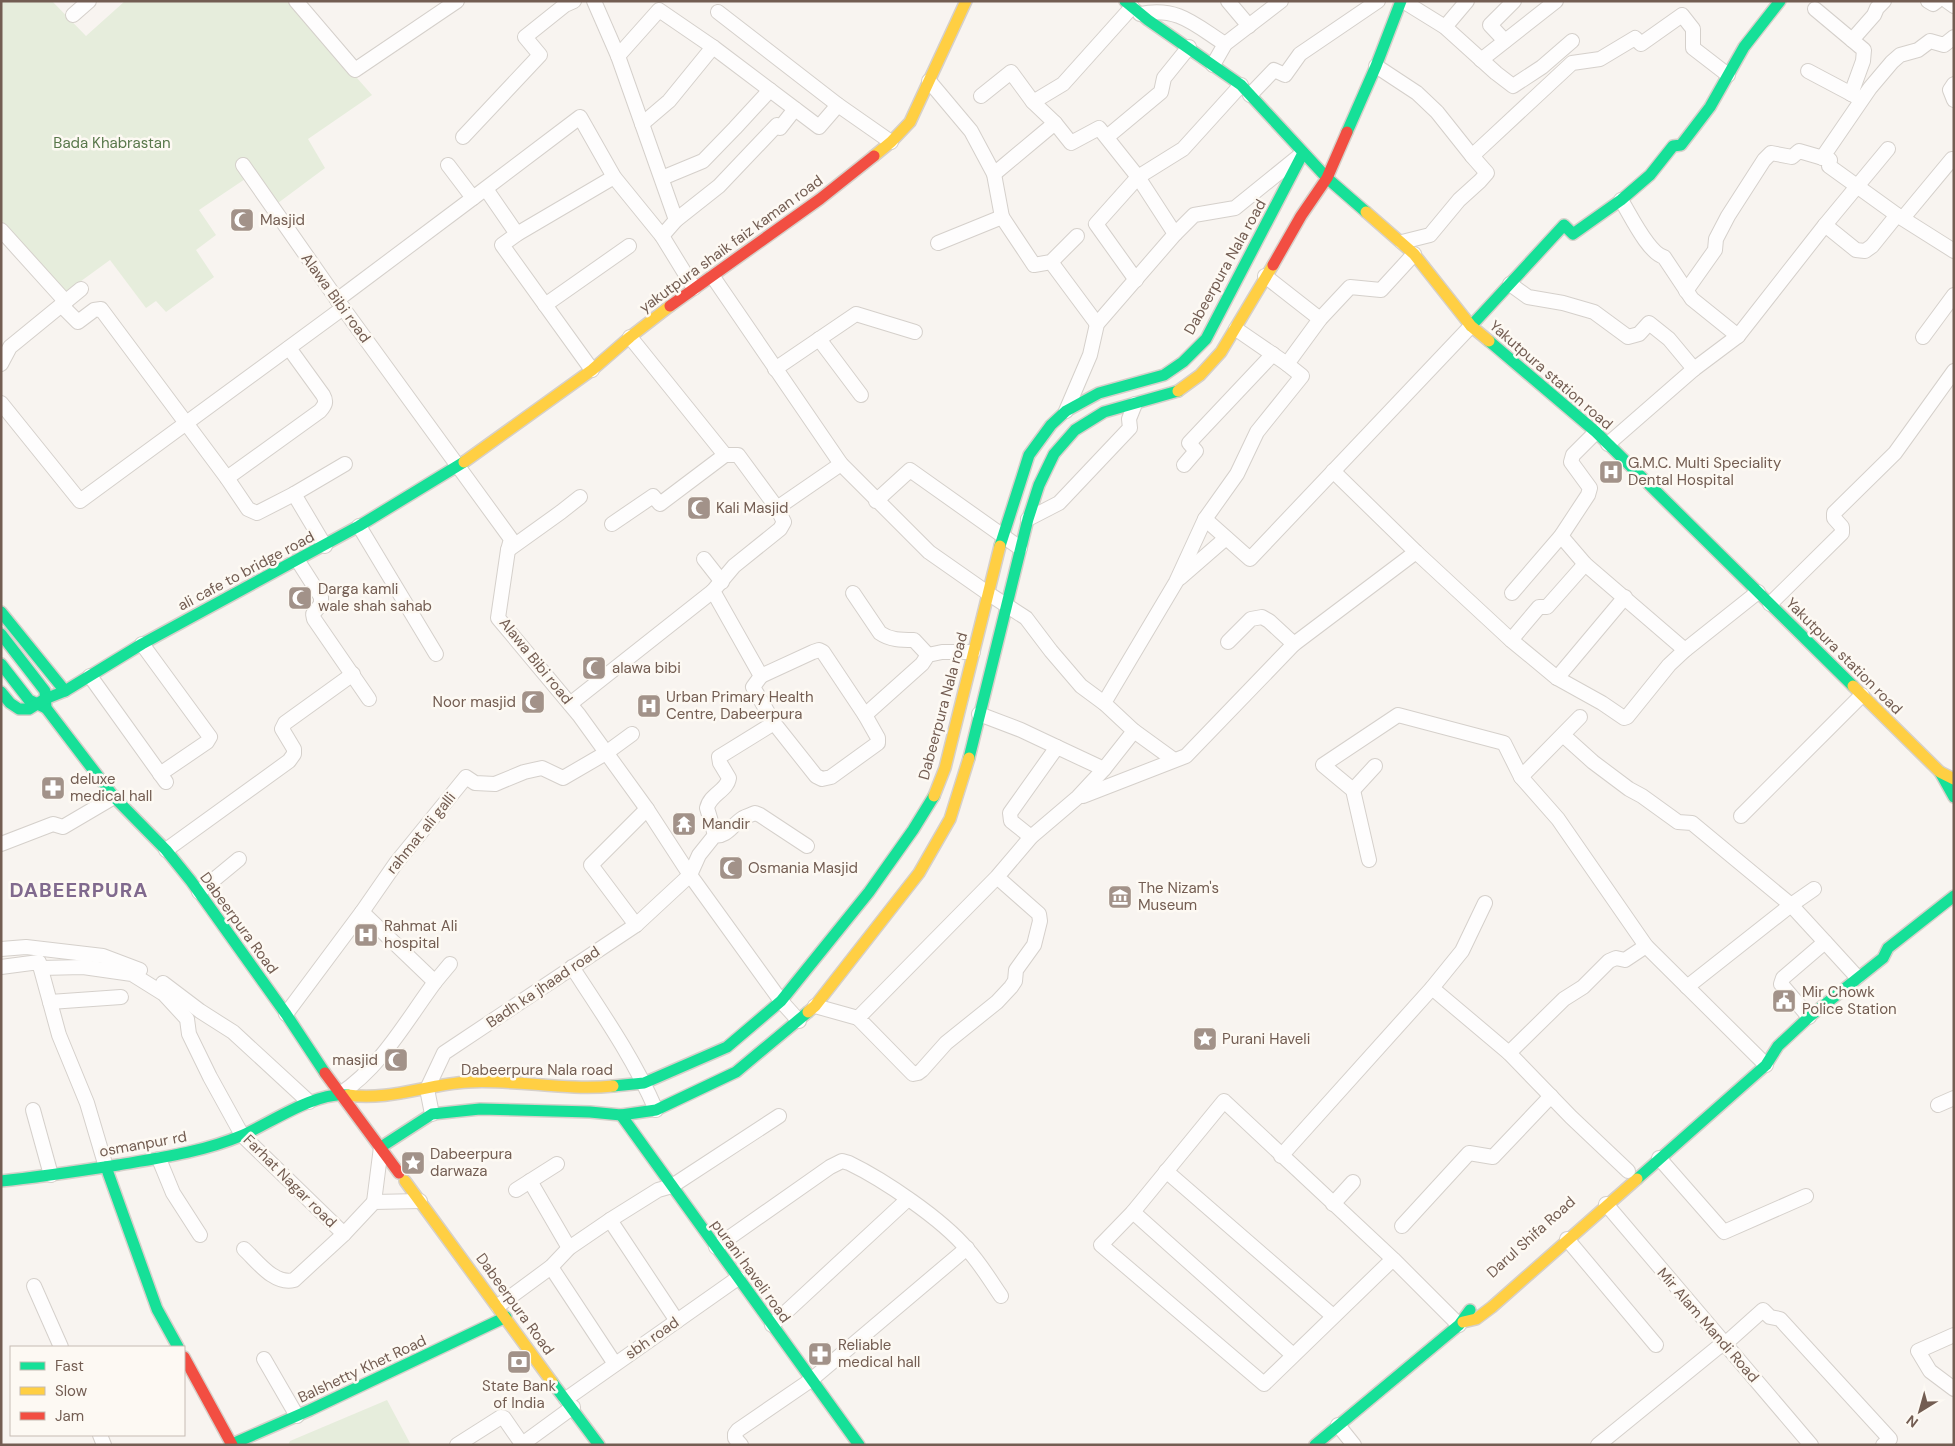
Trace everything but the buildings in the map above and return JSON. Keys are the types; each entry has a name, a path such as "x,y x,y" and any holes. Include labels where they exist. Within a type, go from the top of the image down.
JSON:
{"street":[{"path":"73,16 88,1"},
{"path":"296,1 355,70 457,1"},
{"path":"462,137 540,55 526,37 565,5 574,1"},
{"path":"594,1 618,56 676,220"},
{"name":"yakutpura shaik faiz kaman road","path":"459,466 592,370 630,337 694,288 713,277 820,199 891,142 910,122 966,1"},
{"path":"1228,1 1249,26"},
{"path":"1213,64 1226,44 1281,1"},
{"path":"1136,280 1096,224 1138,177 1183,149 1246,90 1274,70 1285,76 1300,54 1378,1"},
{"path":"1402,1 1445,27 1513,86 1528,104"},
{"name":"Dabeerpura Nala road","path":"381,1148 432,1114 480,1109 590,1112 621,1115 656,1110 736,1072 815,1006 919,873 934,796 945,768 1002,537 1030,455 1051,425 1066,410 1099,393 1164,376 1183,362 1206,339 1290,208 1327,178 1402,1"},
{"path":"1445,27 1467,1"},
{"path":"1505,41 1490,26 1514,1"},
{"path":"1481,60 1556,1"},
{"path":"1205,520 1250,558 1471,326 1564,224 1573,234 1621,200 1650,175 1673,146 1680,145 1710,107 1744,47 1780,1"},
{"path":"1852,40 1874,16 1877,8 1884,1"},
{"path":"1928,1 1933,4 1937,1"},
{"path":"1947,1 1954,6"},
{"path":"618,56 662,6 713,47 820,127 838,105"},
{"path":"1034,102 1063,84 1133,7 1174,13 1226,44"},
{"name":"Yakutpura station road","path":"1133,7 1246,90 1327,178 1414,254 1471,326 1596,432 1940,772 1954,778"},
{"path":"1815,9 1861,47 1865,54 1857,97"},
{"path":"718,12 838,105 891,142"},
{"path":"1472,156 1572,63 1600,59 1635,38 1641,44 1682,15 1693,30 1693,48 1728,75"},
{"path":"1822,158 1857,97 1900,55 1918,50 1930,41 1944,45 1954,37"},
{"path":"1513,86 1542,67 1572,41"},
{"path":"642,124 669,101 713,47"},
{"path":"1107,137 1161,92 1164,78 1189,47"},
{"path":"1376,66 1417,94 1437,112 1487,173 1459,200 1430,235 1402,242"},
{"path":"1808,71 1857,97"},
{"path":"981,96 1011,72 1034,102 1055,123 1071,143 1099,128 1138,177 1175,234"},
{"path":"929,81 971,131 994,174 1002,217 1034,265 1051,262 1077,236"},
{"path":"1954,84 1950,90 1954,100"},
{"path":"662,178 703,161 770,90"},
{"path":"662,236 676,220 719,186 777,125 780,128 795,109"},
{"path":"1,403 80,501 288,348 473,198 580,117 614,177 662,236 694,288"},
{"path":"994,174 1055,123"},
{"path":"1608,444 1694,368 1738,336 1825,225 1888,149"},
{"path":"1686,291 1714,250 1716,239 1728,216 1764,160 1771,153 1792,157 1799,152 1830,160 1829,166 1856,187 1954,251"},
{"path":"1066,410 1090,356 1097,324 1175,234 1194,215 1235,208 1303,153"},
{"name":"Dabeerpura Nala road","path":"340,1094 361,1097 384,1096 468,1082 603,1087 644,1083 727,1047 781,1002 869,892 925,837 950,819 966,770 1020,548 1039,485 1054,454 1075,430 1104,412 1175,393 1200,375 1221,352 1265,276 1290,208 1303,153"},
{"path":"1825,225 1856,250 1865,251 1872,246 1952,159"},
{"name":"Alawa Bibi road","path":"243,165 340,304 511,539 498,618 570,704 647,809 690,875 781,1002 799,1021"},
{"path":"448,165 473,198"},
{"path":"592,370 502,245 517,234 614,177"},
{"path":"486,189 517,234"},
{"path":"1621,200 1646,240 1658,256 1664,257 1692,300 1738,336"},
{"path":"938,242 1002,217"},
{"path":"1,230 78,322 94,310 101,309 186,422 248,509 254,513 261,512 345,464"},
{"path":"545,305 629,246"},
{"path":"1287,364 1320,318 1350,287 1381,290 1414,254"},
{"path":"1051,262 1097,324"},
{"path":"1265,276 1320,318"},
{"path":"713,277 840,464 929,552 1026,618 1081,686 1134,731 1174,760"},
{"path":"1510,284 1528,297 1562,303 1594,312 1628,337 1639,334 1649,323 1669,339 1694,368"},
{"path":"1,364 10,347 81,289"},
{"path":"1923,337 1954,294"},
{"path":"775,369 856,314 914,332"},
{"path":"1104,704 1176,582 1205,520 1236,474 1257,432 1302,376 1236,329"},
{"path":"630,337 725,455"},
{"path":"819,339 860,395"},
{"path":"1206,339 1221,352"},
{"path":"227,478 320,411 325,403 326,400 323,395 288,348"},
{"path":"1184,465 1196,451 1190,443 1273,354"},
{"path":"1770,604 1842,533 1842,527 1834,518 1834,513 1895,453 1954,371"},
{"path":"1028,520 1059,503 1130,428 1130,405 1120,386"},
{"path":"1512,593 1560,536 1588,495 1590,488 1570,462 1573,454 1596,432"},
{"path":"570,704 718,587 734,566 783,526 784,522 777,508 738,455 725,455 660,504 653,496 612,524"},
{"path":"777,508 840,464"},
{"name":"ali cafe to bridge road","path":"1,692 10,704 19,709 29,709 41,701 65,692 142,644 325,546 459,466"},
{"path":"876,501 910,470 1020,548"},
{"path":"1333,471 1416,552 1511,640 1557,678 1602,703 1624,718 1627,717 1658,677 1685,650 1758,592"},
{"path":"294,494 325,546"},
{"path":"508,550 580,497"},
{"path":"360,526 436,654"},
{"path":"1560,536 1585,564 1685,650"},
{"path":"1176,582 1226,538"},
{"path":"1078,798 1186,756 1294,644 1416,552"},
{"path":"704,559 761,676"},
{"path":"298,561 321,598 321,604 313,614 314,619 369,699"},
{"path":"1511,640 1538,607 1547,607 1585,564"},
{"path":"853,593 880,633 894,639 914,640 928,655"},
{"path":"1557,678 1625,598"},
{"path":"1,612 65,692"},
{"path":"1228,642 1251,619 1262,617 1294,644"},
{"path":"1,634 41,701"},
{"path":"90,676 163,778 210,737 142,644"},
{"path":"819,650 823,652 865,715 880,741 827,778 822,779 812,772 774,723 753,687 761,676 819,650"},
{"path":"865,715 922,664 928,655 942,652 973,652"},
{"path":"1,664 41,701"},
{"path":"166,850 289,761 294,754 294,749 282,730 285,723 353,674"},
{"path":"1741,816 1862,695"},
{"name":"Dabeerpura Road","path":"41,701 114,797 166,850 198,892 286,1014 340,1094 570,1403 599,1445"},
{"path":"980,714 1021,730 1104,769"},
{"path":"1369,860 1353,790 1323,765 1398,715 1504,743 1521,777 1558,819 1646,946 1759,1057 1772,1058 1778,1046 1809,1017 1954,896"},
{"path":"1521,777 1580,717"},
{"path":"714,835 707,808 711,798 727,786 730,778 720,763 720,757 774,723"},
{"path":"858,1018 997,877 1031,837 1078,798 1134,731"},
{"path":"606,753 632,734"},
{"path":"1563,735 1593,762 1629,789 1678,822 1692,823 1790,905 1857,977"},
{"path":"1031,837 1011,821 1010,813 1057,748"},
{"name":"rahmat ali galli","path":"286,1014 396,863 466,776 476,784 495,784 524,772 542,768 563,778 606,753"},
{"path":"1353,790 1375,766"},
{"path":"1940,772 1954,797"},
{"path":"1,844 53,824 63,827 114,797"},
{"path":"636,925 591,865 647,809"},
{"path":"714,835 725,834 742,818 755,813 807,846"},
{"path":"690,875 699,855 714,835"},
{"path":"198,892 240,859"},
{"name":"Badh ka jhaad road","path":"427,1089 444,1053 636,925 690,875"},
{"path":"815,1006 858,1018 913,1074 918,1073 946,1043 1004,996 1015,980 1016,970 1034,944 1040,921 1039,914 997,877"},
{"path":"1687,987 1790,905 1814,889"},
{"path":"1281,1156 1432,988 1462,951 1485,903"},
{"path":"1886,953 1894,957 1954,909"},
{"path":"362,912 435,982"},
{"path":"1809,1017 1781,981 1782,978 1825,942"},
{"path":"1509,1053 1564,999 1583,987 1609,961 1616,958 1625,960 1646,946"},
{"path":"1,949 26,947 102,956 149,973 200,1011 233,1032 308,1102"},
{"path":"1,967 39,962 59,1035 87,1102 106,1167 157,1309 177,1346"},
{"path":"340,1094 358,1082 399,1034 435,982 450,964"},
{"name":"Farhat Nagar road","path":"41,968 83,967 132,974 164,994 188,1019 189,1034 242,1135 344,1234 374,1202"},
{"path":"572,967 644,1083 656,1110"},
{"path":"1432,988 1509,1053 1571,1117 1628,1171"},
{"path":"50,1002 121,998"},
{"path":"1393,1260 1264,1384 1101,1245 1133,1212 1224,1101 1461,1323 1476,1319 1492,1307 1561,1235 1759,1057"},
{"path":"427,1089 432,1114"},
{"name":"osmanpur rd","path":"1,1180 51,1175 182,1155 242,1135 308,1102 340,1094"},
{"path":"1402,1226 1469,1153 1493,1157 1550,1096"},
{"path":"1938,1105 1954,1098"},
{"path":"33,1110 51,1175"},
{"name":"purani haveli road","path":"621,1115 812,1380 855,1444"},
{"path":"502,1311 569,1248 658,1190 672,1186 780,1116"},
{"path":"381,1148 374,1202 420,1201"},
{"path":"1655,1152 1724,1232 1806,1196"},
{"path":"159,1158 177,1201 200,1235"},
{"path":"716,1247 834,1164 842,1161 857,1167 908,1199 938,1222 966,1248 1001,1296"},
{"path":"516,1190 558,1164"},
{"path":"1166,1171 1333,1316"},
{"path":"530,1180 569,1248"},
{"path":"1332,1204 1354,1182"},
{"name":"Mir Alam Mandi Road","path":"1604,1197 1811,1445"},
{"path":"772,1325 908,1199"},
{"path":"1133,1212 1293,1355"},
{"path":"610,1220 677,1321"},
{"path":"244,1249 273,1276 289,1281 294,1280 344,1234"},
{"path":"1561,1235 1656,1345"},
{"path":"741,1445 735,1438 738,1430 812,1380 966,1248"},
{"path":"551,1266 615,1364"},
{"name":"sbh road","path":"526,1443 615,1364 738,1278"},
{"path":"34,1286 61,1346"},
{"name":"Darul Shifa Road","path":"1315,1445 1461,1323 1468,1312 1482,1300"},
{"path":"1598,1445 1717,1348 1725,1344 1763,1310 1770,1317 1780,1320 1890,1439 1883,1445"},
{"name":"Balshetty Khet Road","path":"231,1445 297,1416 502,1311"},
{"path":"1954,1335 1918,1351 1930,1371 1954,1389"},
{"path":"185,1359 231,1445"},
{"path":"264,1359 297,1416"},
{"path":"457,1445 501,1417 526,1443"},
{"path":"1338,1425 1354,1445"}],"green space":[{"name":"Bada Khabrastan","path":"1,1 52,1 86,36 125,1 289,1 372,95 308,139 325,168 278,203 254,173 199,210 216,235 196,250 214,277 166,312 156,301 146,308 110,260 66,292 1,220"},
{"path":"387,1400 411,1445 288,1445 290,1441"}],"traffic: fast":[{"path":"1125,1 1148,20 1241,85 1327,178 1366,212"},
{"path":"1347,132 1376,66 1401,1"},
{"path":"1471,326 1564,225 1573,234 1621,200 1650,175 1673,146 1681,145 1710,107 1744,47 1780,1"},
{"path":"1000,546 1029,455 1051,425 1066,411 1099,393 1164,375 1183,362 1206,339 1303,153"},
{"path":"1489,341 1596,432 1853,686"},
{"path":"969,758 1028,519 1039,485 1054,454 1075,430 1104,412 1178,391"},
{"path":"1,692 10,703 19,709 29,709 45,699 65,691 142,644 359,526 464,462"},
{"path":"1,612 65,691"},
{"path":"1,634 45,691 46,708 114,797 166,850 191,881 286,1014 325,1073"},
{"path":"1,664 29,700 46,708"},
{"path":"1940,772 1954,797"},
{"path":"613,1086 644,1083 727,1047 781,1001 869,892 913,830 934,796"},
{"path":"1637,1179 1766,1065 1778,1046 1809,1017 1883,958 1888,948 1954,896"},
{"path":"381,1147 432,1114 480,1109 590,1112 621,1115 656,1110 736,1072 808,1012"},
{"path":"1,1181 118,1165 197,1150 243,1135 308,1102 335,1095 348,1095"},
{"path":"621,1115 859,1445"},
{"path":"106,1167 157,1309 177,1346"},
{"path":"1315,1445 1459,1325 1470,1310"},
{"path":"230,1445 310,1410 506,1317"},
{"path":"552,1382 599,1445"}],"traffic: slow":[{"path":"874,156 910,122 966,1"},
{"path":"1366,212 1414,254 1471,326 1489,341"},
{"path":"1178,391 1200,375 1221,352 1273,265"},
{"path":"464,462 592,370 670,306"},
{"path":"934,796 945,768 1000,546"},
{"path":"1853,686 1940,772 1954,779"},
{"path":"808,1012 815,1006 919,873 950,819 969,758"},
{"path":"348,1095 378,1096 468,1082 504,1082 577,1087 613,1086"},
{"path":"1463,1322 1476,1319 1492,1307 1637,1179"},
{"path":"405,1181 552,1382"}],"traffic: jam":[{"path":"1273,265 1301,216 1327,178 1347,132"},
{"path":"670,306 820,199 874,156"},
{"path":"325,1073 399,1173"},
{"path":"185,1359 232,1445"}],"place":[{"name":"Masjid","path":"242,220"},
{"name":"G.M.C. Multi Speciality Dental Hospital","path":"1611,472"},
{"name":"Kali Masjid","path":"699,508"},
{"name":"Darga kamli wale shah sahab","path":"300,598"},
{"name":"alawa bibi","path":"594,668"},
{"name":"Noor masjid","path":"533,702"},
{"name":"Urban Primary Health Centre, Dabeerpura","path":"649,706"},
{"name":"deluxe medical hall","path":"53,788"},
{"name":"Mandir","path":"684,824"},
{"name":"Osmania Masjid","path":"731,868"},
{"name":"The Nizam's Museum","path":"1120,897"},
{"name":"Rahmat Ali hospital","path":"366,935"},
{"name":"Mir Chowk Police Station","path":"1784,1001"},
{"name":"Purani Haveli","path":"1205,1039"},
{"name":"masjid","path":"396,1060"},
{"name":"Dabeerpura darwaza","path":"413,1163"},
{"name":"Reliable medical hall","path":"820,1354"},
{"name":"State Bank of India","path":"519,1362"}],"district":[{"name":"DABEERPURA","path":"79,890"}]}
